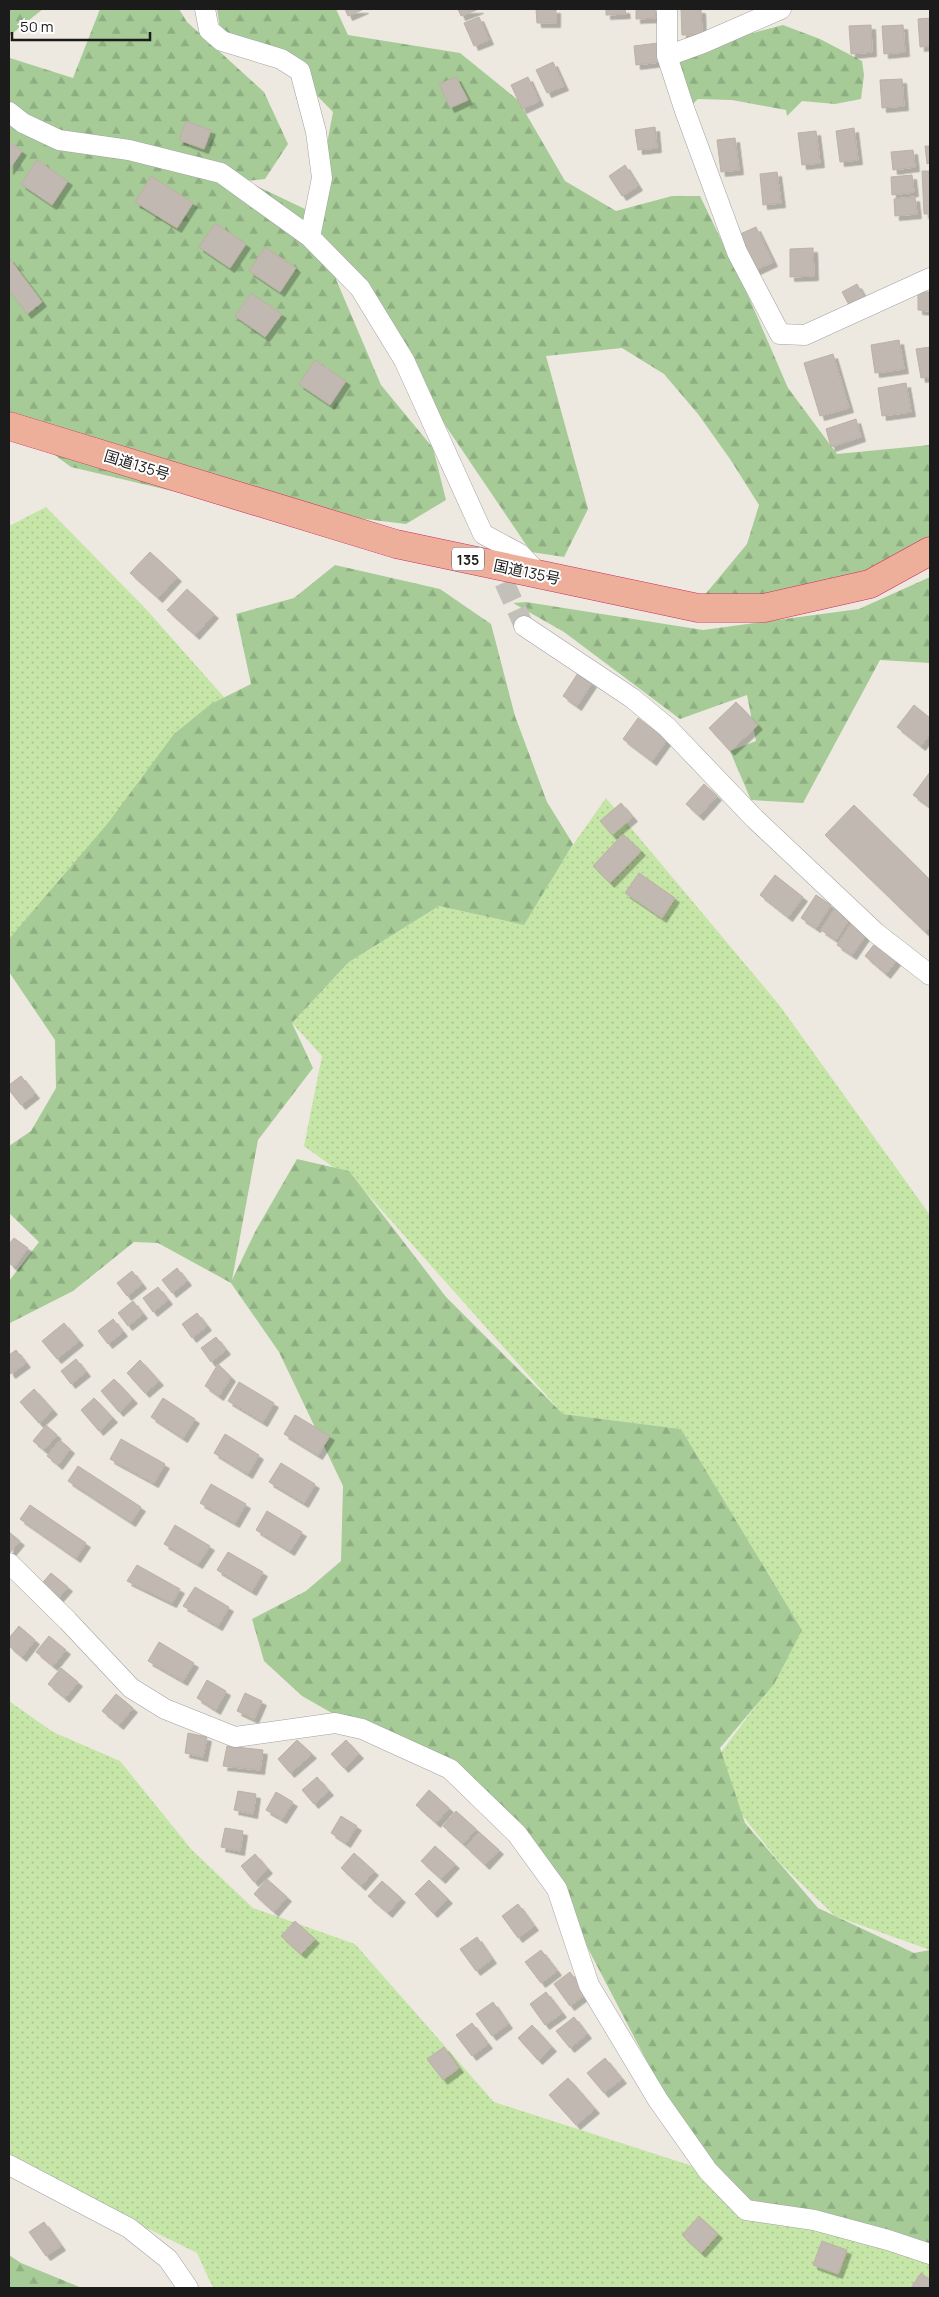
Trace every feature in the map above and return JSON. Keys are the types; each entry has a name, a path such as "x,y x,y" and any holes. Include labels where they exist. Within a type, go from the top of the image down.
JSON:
{"highway":[{"name":"国道135号","path":"9,426 396,544 698,608 764,608 870,584 930,551"}],"street":[{"path":"205,9 209,30 222,41 281,59 300,71 316,132 322,178 310,237"},
{"path":"667,9 667,56 685,111 737,252 780,334 805,335 930,278"},
{"path":"667,56 703,43 781,9"},
{"path":"9,112 23,123 59,140 129,150 221,174 310,237 360,288 404,360 483,534 520,554 539,574"},
{"path":"524,626 632,698 667,727 755,819 876,932 930,976"},
{"path":"9,1564 68,1621 131,1688 165,1709 235,1737 335,1723 362,1729 450,1769 517,1834 557,1888 589,1985 670,2116 708,2171 746,2210 814,2220 888,2240 930,2254"},
{"path":"9,2165 128,2228 168,2259 188,2288"}],"green space":[{"path":"9,9 43,9 9,36"},
{"path":"100,9 179,9 187,22 264,92 288,144 265,179 246,181 305,209 312,224 333,112 281,59 222,41 217,9 336,9 348,35 460,53 518,100 565,181 616,211 672,196 700,196 747,293 788,388 837,454 930,445 930,551 891,572 727,608 703,597 747,544 759,505 730,459 698,414 664,374 622,348 546,356 588,509 564,557 531,552 318,237 381,385 433,448 446,500 406,524 210,500 71,467 9,421 9,40 10,58 73,78"},
{"path":"783,25 820,39 862,61 864,75 861,99 835,104 802,101 787,116 786,110 732,100 698,99 685,111 667,56"},
{"path":"46,507 145,608 224,697 177,742 9,945 9,526"},
{"path":"335,565 440,589 491,624 515,716 547,802 573,844 524,925 439,906 349,962 292,1023 313,1068 258,1140 232,1280 256,1230 297,1159 349,1171 446,1297 563,1414 681,1429 802,1630 774,1684 720,1748 745,1823 818,1908 914,1953 930,1950 930,2245 924,2241 757,2212 692,2148 557,1889 476,1795 302,1696 264,1661 252,1619 306,1591 341,1561 343,1486 279,1352 231,1283 158,1243 134,1242 73,1291 10,1323 9,1281 39,1242 9,1213 9,1146 31,1131 56,1088 55,1040 9,972 9,939 108,823 174,734 211,704 251,684 236,614 294,598"},
{"path":"930,577 930,663 880,660 803,803 751,800 730,751 756,741 747,695 680,719 564,632 513,603 526,602 703,630 859,609"},
{"path":"606,798 780,1006 930,1215 930,1950 835,1916 780,1863 707,1771 761,1699 802,1630 681,1429 563,1414 362,1188 304,1146 322,1056 292,1023 349,962 439,906 524,925 563,859"},
{"path":"9,1701 53,1732 120,1761 192,1850 253,1908 355,1944 494,2102 708,2171 930,2235 930,2288 213,2288 197,2253 9,2160"},
{"path":"9,2255 21,2263 82,2288 9,2288"}],"building":[{"path":"345,9 364,9 348,16"},
{"path":"458,9 479,9 461,16"},
{"path":"536,9 556,9 556,23 537,23"},
{"path":"606,9 625,9 626,14 606,15"},
{"path":"636,9 655,9 656,18 636,19"},
{"path":"681,9 701,9 702,34 682,35"},
{"path":"479,17 489,40 474,46 464,23"},
{"path":"930,18 930,46 920,47 918,19"},
{"path":"871,25 872,52 851,54 849,26"},
{"path":"903,25 905,52 884,54 882,26"},
{"path":"658,43 660,62 636,65 634,46"},
{"path":"553,62 564,86 547,93 536,70"},
{"path":"456,77 468,100 450,108 439,84"},
{"path":"528,77 539,101 522,109 511,85"},
{"path":"902,79 904,106 882,108 880,80"},
{"path":"186,121 211,130 204,149 179,140"},
{"path":"655,127 657,148 638,150 635,130"},
{"path":"854,128 858,160 840,162 836,131"},
{"path":"816,131 820,163 802,165 798,133"},
{"path":"735,138 739,170 721,172 717,140"},
{"path":"9,142 22,151 9,170"},
{"path":"925,146 930,146 930,163 927,164"},
{"path":"913,150 915,167 893,170 891,152"},
{"path":"37,160 68,181 52,205 21,184"},
{"path":"625,165 638,186 622,196 609,176"},
{"path":"922,171 930,171 930,214 924,214"},
{"path":"777,172 781,203 763,205 760,174"},
{"path":"912,175 914,192 892,195 891,177"},
{"path":"151,176 193,203 177,228 135,202"},
{"path":"915,197 917,214 895,216 894,199"},
{"path":"215,223 246,244 230,268 199,247"},
{"path":"756,227 773,262 754,271 738,235"},
{"path":"265,247 296,268 280,292 249,271"},
{"path":"813,248 814,276 790,277 790,249"},
{"path":"9,258 42,302 27,314 9,290"},
{"path":"857,284 864,297 849,305 842,292"},
{"path":"918,292 930,292 930,311 918,310"},
{"path":"251,293 282,314 265,337 235,316"},
{"path":"899,340 904,369 875,373 871,345"},
{"path":"930,347 930,377 921,378 916,349"},
{"path":"833,354 849,408 820,416 804,363"},
{"path":"315,360 346,381 330,405 299,384"},
{"path":"906,383 911,412 882,416 878,388"},
{"path":"856,419 861,437 831,447 826,429"},
{"path":"150,552 177,577 158,598 130,573"},
{"path":"187,589 214,614 195,635 167,610"},
{"path":"578,673 592,683 577,706 563,696"},
{"path":"736,702 758,725 730,751 709,728"},
{"path":"914,705 930,718 930,734 921,746 897,727"},
{"path":"638,718 667,740 652,761 623,739"},
{"path":"930,772 930,807 913,795"},
{"path":"704,784 717,796 699,816 686,804"},
{"path":"621,803 633,817 612,835 600,821"},
{"path":"854,805 930,880 930,926 925,932 825,835"},
{"path":"623,834 641,851 610,883 593,866"},
{"path":"639,873 675,898 662,918 625,893"},
{"path":"775,875 803,897 788,917 760,895"},
{"path":"816,895 831,905 816,928 801,918"},
{"path":"836,907 851,917 836,940 821,930"},
{"path":"852,922 867,933 852,955 837,945"},
{"path":"876,942 897,960 886,974 865,956"},
{"path":"21,1076 35,1094 21,1105 9,1090 9,1085"},
{"path":"14,1238 28,1248 14,1267 9,1263 9,1244"},
{"path":"177,1268 187,1281 172,1293 162,1280"},
{"path":"132,1271 142,1284 127,1296 117,1283"},
{"path":"158,1287 168,1300 153,1312 143,1298"},
{"path":"133,1301 143,1314 128,1326 118,1313"},
{"path":"197,1313 207,1326 192,1338 182,1324"},
{"path":"113,1319 123,1332 108,1344 98,1331"},
{"path":"64,1323 79,1341 57,1359 42,1341"},
{"path":"216,1337 226,1350 211,1362 201,1348"},
{"path":"16,1350 26,1363 11,1374 9,1371 9,1355"},
{"path":"76,1359 86,1372 71,1384 61,1371"},
{"path":"140,1360 159,1381 145,1393 127,1373"},
{"path":"218,1364 231,1377 219,1396 205,1386"},
{"path":"114,1379 133,1399 119,1412 101,1391"},
{"path":"239,1382 274,1403 263,1422 228,1401"},
{"path":"34,1389 53,1410 39,1423 20,1402"},
{"path":"94,1398 113,1418 99,1431 81,1410"},
{"path":"163,1398 195,1419 183,1438 151,1417"},
{"path":"295,1415 330,1436 318,1455 284,1434"},
{"path":"46,1425 57,1435 44,1450 33,1441"},
{"path":"225,1434 259,1455 248,1474 214,1453"},
{"path":"121,1439 165,1464 154,1483 110,1459"},
{"path":"60,1440 70,1449 58,1465 47,1456"},
{"path":"281,1463 315,1484 304,1503 269,1482"},
{"path":"78,1466 141,1507 131,1522 68,1481"},
{"path":"211,1484 246,1504 235,1523 200,1503"},
{"path":"30,1505 86,1543 76,1558 20,1519"},
{"path":"267,1511 302,1532 290,1551 256,1530"},
{"path":"175,1525 210,1546 198,1564 164,1544"},
{"path":"9,1532 20,1541 9,1554"},
{"path":"228,1552 263,1572 252,1591 217,1570"},
{"path":"137,1565 180,1589 172,1603 127,1581"},
{"path":"51,1573 68,1587 54,1603 37,1589"},
{"path":"195,1587 229,1607 218,1626 183,1606"},
{"path":"19,1626 35,1640 22,1657 9,1646 9,1638"},
{"path":"49,1636 66,1650 53,1666 36,1652"},
{"path":"159,1642 194,1663 183,1681 148,1661"},
{"path":"61,1668 78,1682 65,1698 48,1684"},
{"path":"207,1680 226,1691 216,1710 197,1698"},
{"path":"245,1693 262,1701 254,1719 237,1711"},
{"path":"116,1694 133,1708 119,1725 102,1711"},
{"path":"188,1733 207,1737 203,1757 185,1753"},
{"path":"297,1740 312,1754 290,1773 278,1759"},
{"path":"346,1740 359,1754 344,1768 331,1754"},
{"path":"227,1746 263,1750 260,1770 223,1766"},
{"path":"317,1777 329,1791 314,1804 302,1790"},
{"path":"429,1790 449,1808 436,1823 416,1805"},
{"path":"238,1791 256,1794 253,1814 234,1810"},
{"path":"276,1792 293,1802 282,1819 266,1810"},
{"path":"456,1811 476,1829 463,1844 443,1826"},
{"path":"341,1816 357,1826 346,1843 331,1833"},
{"path":"225,1828 243,1831 240,1851 221,1847"},
{"path":"479,1832 499,1850 485,1865 466,1847"},
{"path":"435,1846 455,1864 441,1879 421,1861"},
{"path":"354,1853 374,1871 361,1886 341,1868"},
{"path":"255,1854 268,1869 254,1882 241,1866"},
{"path":"267,1879 287,1897 274,1912 254,1894"},
{"path":"429,1880 448,1899 433,1913 415,1894"},
{"path":"382,1881 401,1898 388,1913 368,1896"},
{"path":"518,1904 534,1926 518,1938 502,1916"},
{"path":"295,1921 315,1939 301,1954 281,1936"},
{"path":"477,1937 492,1959 476,1971 460,1949"},
{"path":"541,1950 557,1971 541,1983 525,1962"},
{"path":"570,1972 586,1994 570,2006 554,1984"},
{"path":"546,1992 562,2013 545,2025 530,2004"},
{"path":"493,2002 508,2024 492,2036 476,2014"},
{"path":"574,2017 587,2034 570,2048 556,2031"},
{"path":"472,2023 488,2044 472,2056 456,2035"},
{"path":"532,2025 552,2047 538,2060 518,2038"},
{"path":"444,2047 459,2068 443,2080 427,2059"},
{"path":"605,2058 622,2079 604,2093 587,2073"},
{"path":"568,2078 595,2109 576,2125 549,2095"},
{"path":"699,2216 718,2234 701,2253 682,2235"},
{"path":"44,2222 61,2246 46,2256 29,2232"},
{"path":"822,2241 847,2250 838,2274 813,2265"},
{"path":"921,2273 930,2280 930,2288 911,2288"}],"tunnel":[{"path":"492,555 524,626"}]}
